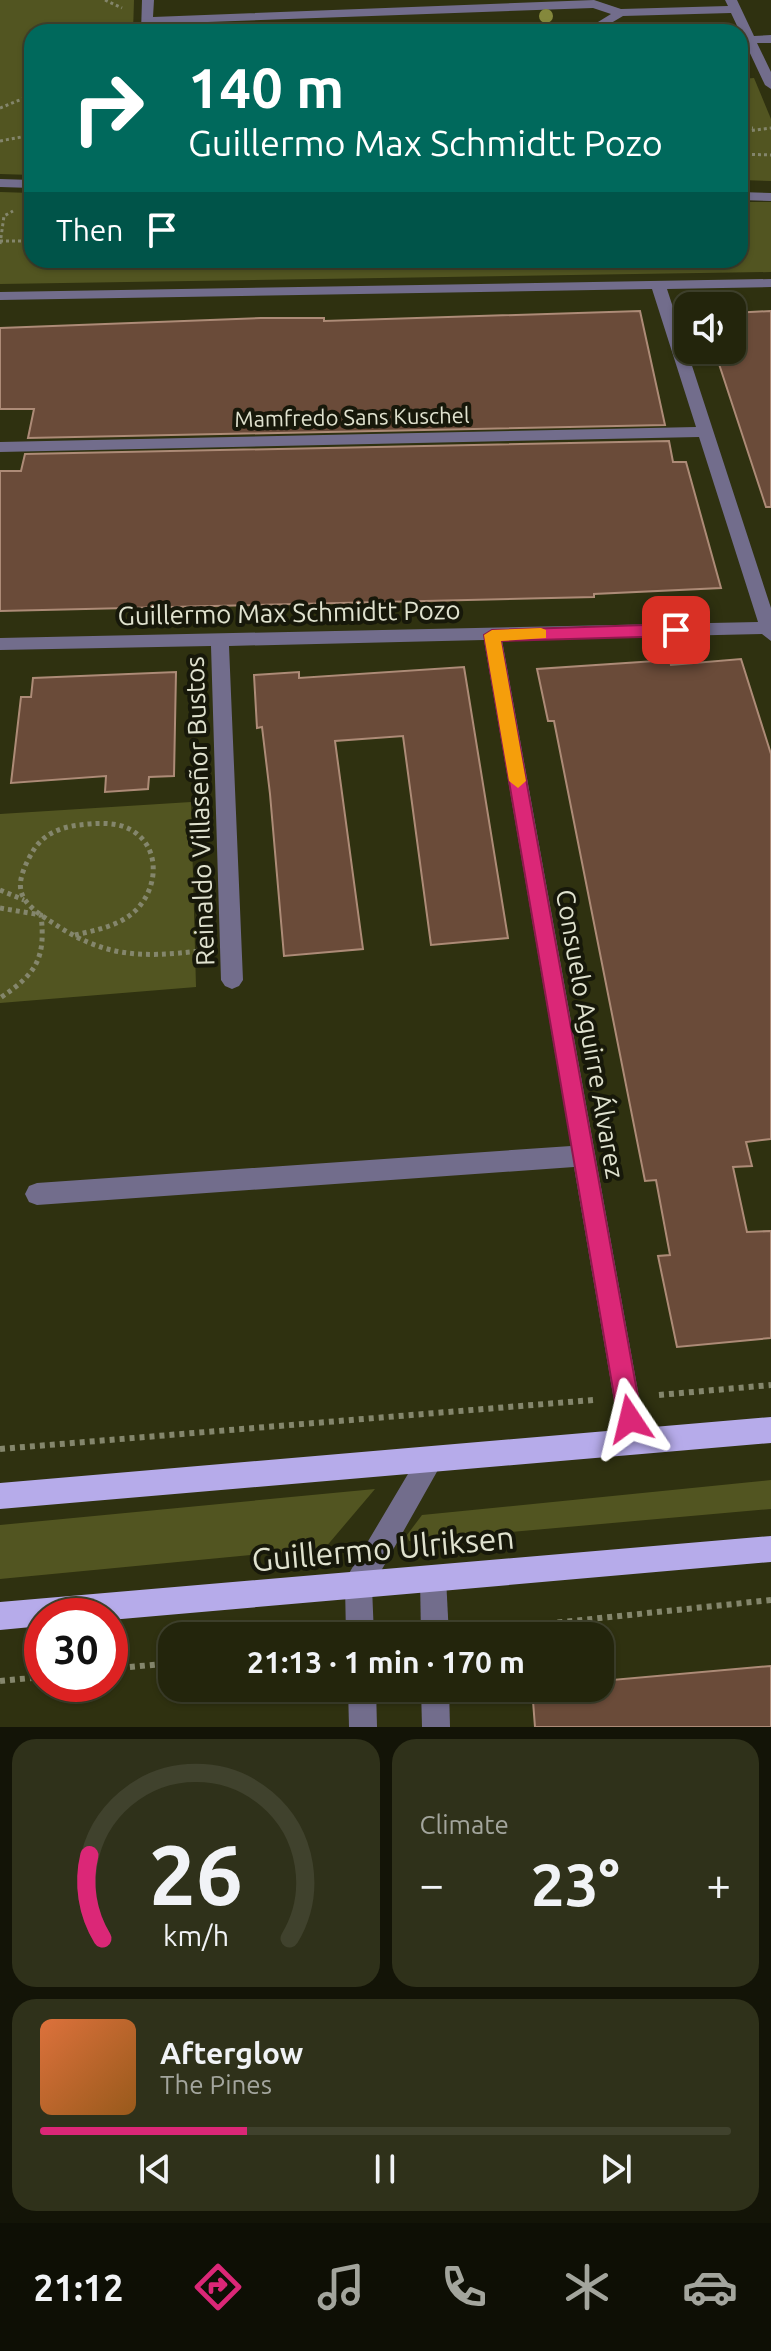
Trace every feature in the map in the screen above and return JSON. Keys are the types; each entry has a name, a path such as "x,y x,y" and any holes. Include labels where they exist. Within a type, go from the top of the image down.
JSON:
{"main road":[{"path":"0,1496 771,1430"},
{"name":"Guillermo Ulriksen","path":"0,1616 771,1549"}],"street":[{"path":"147,24 148,0"},
{"path":"188,24 594,4 620,13 733,5 743,24"},
{"path":"603,24 620,13"},
{"path":"748,34 771,85"},
{"path":"751,40 771,39"},
{"path":"0,183 24,184"},
{"path":"748,196 771,197"},
{"path":"0,296 771,283"},
{"path":"658,285 770,630"},
{"name":"Mamfredo Sans Kuschel","path":"0,447 706,432"},
{"name":"Guillermo Max Schmidtt Pozo","path":"0,644 770,630"},
{"name":"Consuelo Aguirre Álvarez","path":"492,635 634,1441"},
{"name":"Reinaldo Villaseñor Bustos","path":"220,641 232,980"},
{"path":"37,1194 583,1156"},
{"path":"359,1622 358,1585 430,1461"},
{"path":"433,1578 435,1622"},
{"path":"362,1702 363,1727"},
{"path":"435,1702 436,1727"}],"path":[{"path":"0,108 24,98"},
{"path":"748,129 771,128"},
{"path":"0,141 24,136"},
{"path":"748,154 771,155"},
{"path":"16,209 4,216 0,243 24,241"},
{"path":"24,900 19,882 30,849 47,835 91,822 129,828 145,839 154,857 153,890 126,920 100,933 75,935"},
{"path":"0,890 24,900 41,915 95,948 140,957 231,949"},
{"path":"0,908 41,915"},
{"path":"0,998 24,984 35,969 45,945 41,915"},
{"path":"0,1449 771,1385"},
{"path":"566,1622 771,1600"},
{"path":"128,1667 158,1664"},
{"path":"0,1681 24,1679"}],"green space":[{"path":"0,0 134,0 133,24 24,24 24,175 0,174"},
{"path":"748,78 754,78 771,119 771,181 748,180"},
{"path":"0,192 24,193 24,268 748,268 748,202 771,202 771,272 0,284"},
{"path":"191,802 196,987 0,1003 0,814"},
{"path":"771,1480 771,1509 409,1541 407,1535 422,1515"},
{"path":"375,1489 325,1548 0,1579 0,1525"}],"building":[{"path":"640,311 665,425 28,438 34,409 0,409 0,328 261,318 324,318 324,321"},
{"path":"771,311 771,507 766,507 719,364 746,364 746,312"},
{"path":"669,441 673,462 686,462 721,588 594,594 594,597 0,611 0,471 21,471 25,454"},
{"path":"741,659 771,754 771,1139 746,1142 752,1166 733,1167 747,1232 771,1231 771,1338 677,1347 658,1256 670,1255 656,1180 645,1181 554,721 548,721 537,669 670,660 671,665"},
{"path":"464,667 508,938 431,945 403,736 335,741 363,949 284,956 270,794 262,727 257,728 254,675 299,672 299,678"},
{"path":"176,672 174,776 149,777 148,789 105,792 106,776 11,783 21,697 31,697 33,678"},
{"path":"771,1666 771,1727 535,1727 533,1702 614,1702 614,1680"}],"slow traffic":[{"path":"518,781 492,635 541,634"}],"route":[{"path":"630,1419 492,635 676,630"}]}
